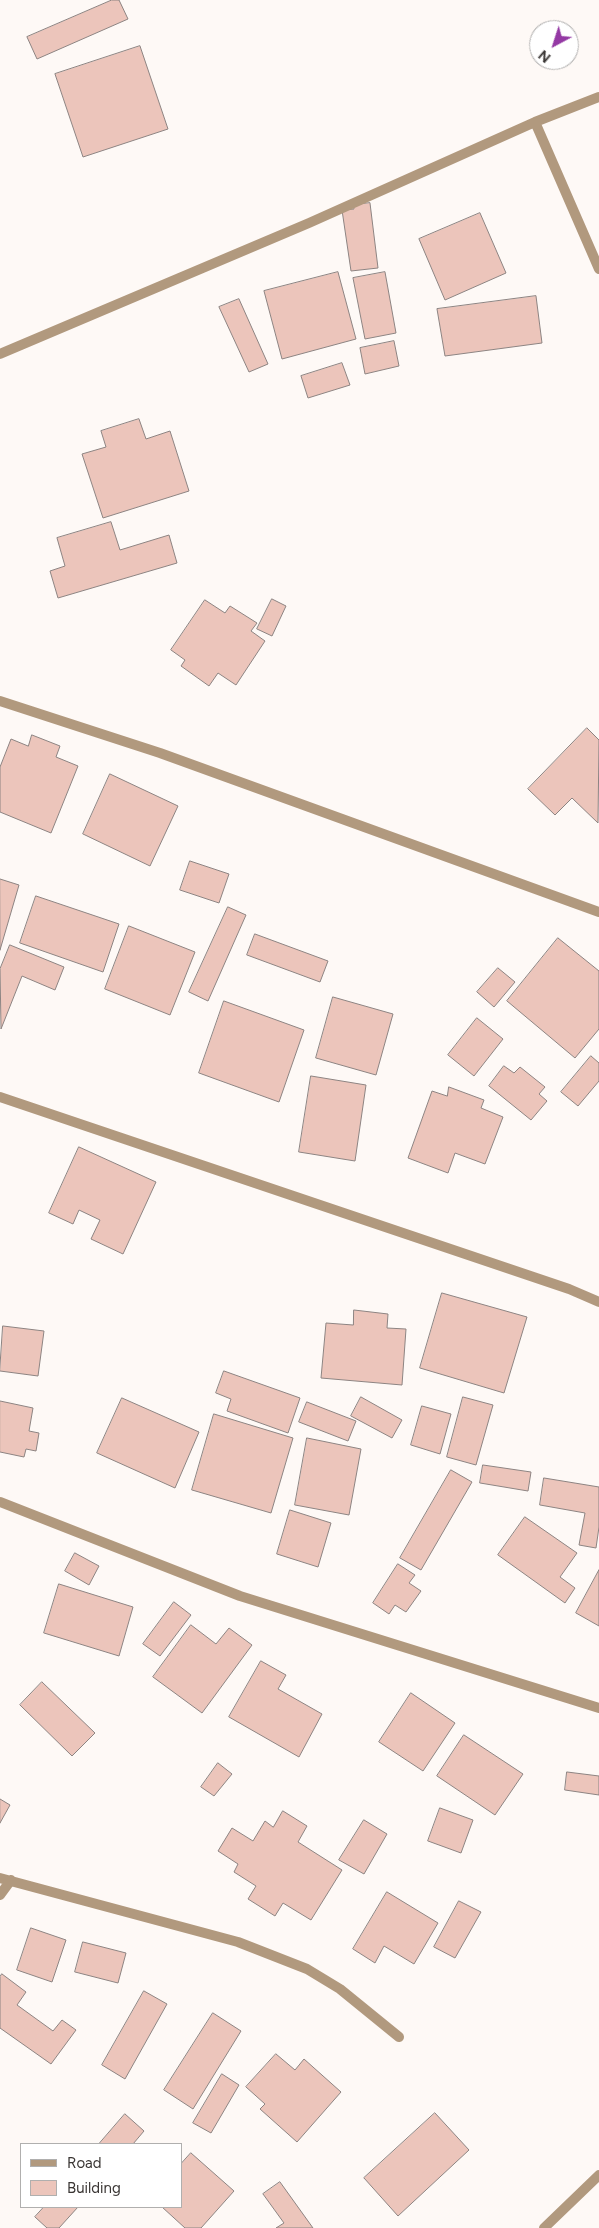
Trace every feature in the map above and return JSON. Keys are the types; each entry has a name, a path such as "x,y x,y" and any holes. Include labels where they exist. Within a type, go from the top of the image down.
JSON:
{"street":[{"path":"0,354 308,223 535,122 599,97"},
{"path":"535,122 599,269"},
{"path":"0,700 160,752 599,912"},
{"path":"0,1097 569,1289 599,1302"},
{"path":"0,1502 240,1596 599,1708"},
{"path":"0,1878 238,1942 308,1969 340,1989 399,2036"},
{"path":"0,1895 12,1880"},
{"path":"544,2228 599,2175"}],"building":[{"path":"112,0 119,0 128,19 37,59 27,37"},
{"path":"140,46 168,129 83,157 55,74"},
{"path":"370,203 378,268 351,271 342,210 354,209 353,205"},
{"path":"480,213 506,273 445,300 419,239"},
{"path":"338,272 356,339 282,359 264,291"},
{"path":"385,272 396,333 365,339 353,278"},
{"path":"536,296 542,343 445,356 437,309"},
{"path":"239,299 268,364 249,372 219,307"},
{"path":"394,341 399,366 365,374 360,348"},
{"path":"342,363 350,385 308,398 301,376"},
{"path":"139,419 146,439 170,431 189,491 103,518 82,454 106,447 101,431"},
{"path":"111,522 120,550 169,535 177,563 58,598 50,571 65,566 57,538"},
{"path":"272,599 286,606 272,636 257,629"},
{"path":"205,600 225,613 230,606 257,623 251,631 265,641 236,685 218,673 209,686 181,666 185,660 171,650"},
{"path":"587,728 599,740 598,823 572,798 555,815 528,789"},
{"path":"32,735 60,746 56,757 78,766 51,833 0,812 0,767 11,739 28,746"},
{"path":"110,774 178,806 150,866 83,834"},
{"path":"190,861 229,874 219,903 180,890"},
{"path":"0,879 19,885 0,950"},
{"path":"36,896 119,924 103,972 20,943"},
{"path":"228,907 246,915 208,1001 189,992"},
{"path":"129,926 195,952 170,1015 105,989"},
{"path":"255,934 328,961 320,982 247,955"},
{"path":"558,938 599,971 599,1029 575,1058 507,1001"},
{"path":"10,945 64,967 55,990 22,976 1,1029 0,969"},
{"path":"498,968 515,982 494,1007 477,992"},
{"path":"333,997 393,1014 376,1075 316,1058"},
{"path":"224,1001 304,1030 279,1102 199,1073"},
{"path":"477,1018 503,1039 474,1076 448,1055"},
{"path":"591,1056 599,1063 599,1081 578,1106 561,1092"},
{"path":"504,1066 514,1073 520,1067 545,1087 539,1094 547,1101 531,1120 489,1086"},
{"path":"311,1076 366,1085 355,1161 299,1152"},
{"path":"449,1087 484,1100 481,1108 503,1117 485,1164 455,1153 448,1173 408,1158 432,1091 447,1096"},
{"path":"79,1147 156,1182 123,1254 91,1239 100,1220 79,1210 73,1224 49,1213"},
{"path":"442,1293 527,1317 504,1393 420,1368"},
{"path":"354,1310 388,1314 387,1328 406,1329 402,1385 321,1378 326,1323 353,1325"},
{"path":"3,1326 44,1331 38,1376 0,1371"},
{"path":"224,1371 300,1398 288,1433 227,1411 231,1399 216,1393"},
{"path":"361,1397 402,1420 392,1438 351,1416"},
{"path":"463,1397 493,1405 476,1465 447,1457"},
{"path":"122,1398 199,1432 175,1488 97,1453"},
{"path":"0,1401 33,1408 29,1431 39,1433 36,1451 26,1449 24,1457 0,1452"},
{"path":"307,1402 356,1421 348,1441 299,1422"},
{"path":"422,1406 451,1414 440,1454 411,1445"},
{"path":"214,1414 293,1438 271,1513 192,1490"},
{"path":"307,1438 361,1449 349,1515 295,1505"},
{"path":"483,1465 531,1472 528,1491 480,1483"},
{"path":"451,1470 472,1482 421,1570 400,1558"},
{"path":"544,1478 599,1487 599,1527 596,1548 579,1545 585,1513 540,1505"},
{"path":"290,1510 331,1523 318,1567 277,1554"},
{"path":"525,1517 577,1553 560,1577 575,1588 565,1603 498,1555"},
{"path":"75,1553 99,1566 89,1585 65,1571"},
{"path":"398,1564 415,1575 409,1583 421,1591 406,1612 395,1605 389,1614 373,1603"},
{"path":"599,1570 599,1626 576,1613"},
{"path":"59,1584 133,1607 119,1656 44,1633"},
{"path":"174,1602 191,1615 160,1656 143,1644"},
{"path":"191,1625 216,1644 229,1628 252,1645 202,1713 153,1677"},
{"path":"261,1661 286,1675 278,1689 322,1714 299,1757 229,1717"},
{"path":"42,1682 95,1733 72,1756 20,1705"},
{"path":"411,1693 455,1723 423,1771 379,1742"},
{"path":"464,1735 523,1774 495,1815 437,1776"},
{"path":"218,1763 232,1774 214,1796 201,1787"},
{"path":"567,1772 599,1776 599,1795 565,1790"},
{"path":"0,1799 10,1805 0,1823"},
{"path":"440,1808 473,1820 461,1853 428,1841"},
{"path":"283,1811 307,1826 298,1842 342,1870 311,1920 283,1903 275,1916 248,1899 256,1886 234,1872 238,1864 218,1851 232,1828 253,1841 265,1821 273,1827"},
{"path":"364,1820 387,1834 364,1874 339,1860"},
{"path":"387,1892 438,1923 414,1964 384,1946 375,1963 353,1949"},
{"path":"459,1901 481,1912 455,1958 434,1947"},
{"path":"31,1928 66,1940 52,1982 17,1970"},
{"path":"83,1942 126,1953 118,1983 75,1972"},
{"path":"2,1974 26,1992 17,2005 53,2031 62,2020 76,2030 51,2064 0,2028 0,1977"},
{"path":"144,1991 167,2004 125,2079 102,2065"},
{"path":"213,2013 241,2031 193,2109 164,2090"},
{"path":"276,2054 295,2070 304,2059 341,2092 297,2142 260,2109 265,2104 246,2087"},
{"path":"222,2074 239,2085 211,2133 193,2123"},
{"path":"435,2113 469,2150 398,2216 364,2178"},
{"path":"125,2114 144,2131 134,2143 100,2143"},
{"path":"191,2153 234,2191 201,2228 185,2228 163,2208 182,2208 182,2163"},
{"path":"280,2182 313,2228 276,2228 284,2223 263,2194"},
{"path":"43,2208 77,2208 59,2228 47,2228 35,2217"}]}
